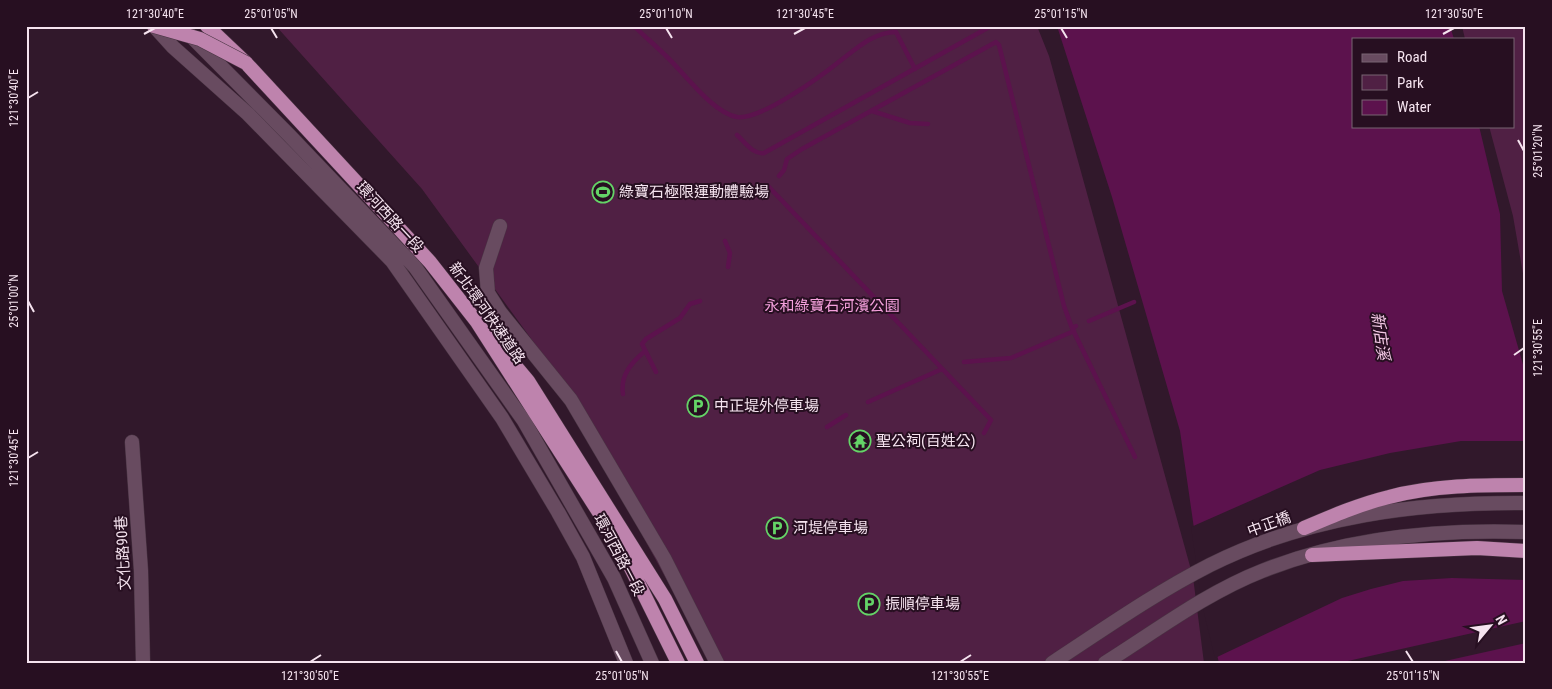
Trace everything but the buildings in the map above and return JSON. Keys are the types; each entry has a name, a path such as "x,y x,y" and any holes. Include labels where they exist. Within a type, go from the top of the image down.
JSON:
{"highway":[{"path":"154,26 200,39 246,63"},
{"name":"新北環河快速道路","path":"207,26 246,63 430,262 477,322 618,542 678,663"},
{"path":"477,322 528,381 665,599 697,663"},
{"path":"1304,528 1349,509 1427,489 1526,485"},
{"path":"1312,555 1477,548 1526,551"}],"main road":[{"name":"環河西路一段","path":"154,26 173,47 248,114 392,261 502,418 558,512 583,557 626,663"},
{"name":"環河西路一段","path":"183,28 290,136 415,267 529,429 614,578 652,663"},
{"path":"500,226 486,268 488,293 500,312 571,400 664,558 718,663"},
{"name":"文化路90巷","path":"132,442 141,571 144,663"},
{"name":"中正橋","path":"1052,663 1160,593 1210,565 1258,544 1304,528 1358,516 1446,505 1526,503"},
{"path":"1105,663 1225,589 1262,571 1312,555 1360,544 1440,533 1526,532"}],"green space":[{"name":"永和綠寶石河濱公園","path":"276,26 1037,26 1049,56 1193,577 1204,663 712,663 548,362 422,189"},
{"path":"1462,26 1526,26 1526,291 1513,216 1490,128 1514,128 1514,38 1465,38"}],"water":[{"name":"新店溪","path":"1057,26 1450,26 1454,38 1352,38 1352,128 1479,128 1500,214 1502,291 1526,375 1526,663 1219,663 1205,605 1180,431 1112,197"}],"pier":[{"path":"1461,441 1526,441 1526,580 1452,578 1403,581 1371,589 1342,598 1215,658 1202,605 1191,527 1320,470 1390,453"},
{"path":"1526,621 1526,643 1436,663 1339,663"}],"waterway":[{"path":"634,26 708,100 727,114 737,117 760,112 775,105 819,77 866,42 880,35 896,32 915,69"},
{"path":"737,135 753,150 764,153 991,26"},
{"path":"779,176 784,170 787,159 802,149 996,42 999,45 1064,306 1072,328"},
{"path":"872,111 910,123 928,124"},
{"path":"768,186 991,420 984,433"},
{"path":"725,241 730,253 728,267"},
{"path":"656,372 642,344 646,339 680,318 690,304 700,301"},
{"path":"1089,321 1134,302"},
{"path":"1076,326 1072,328 1135,457"},
{"path":"964,362 1011,358 1074,331"},
{"path":"623,394 625,376 644,352"},
{"path":"868,402 942,369"},
{"path":"827,427 846,415"}],"place":[{"name":"綠寶石極限運動體驗場","path":"603,192"},
{"name":"中正堤外停車場","path":"698,406"},
{"name":"聖公祠(百姓公)","path":"860,441"},
{"name":"河堤停車場","path":"777,528"},
{"name":"振順停車場","path":"869,604"}]}
